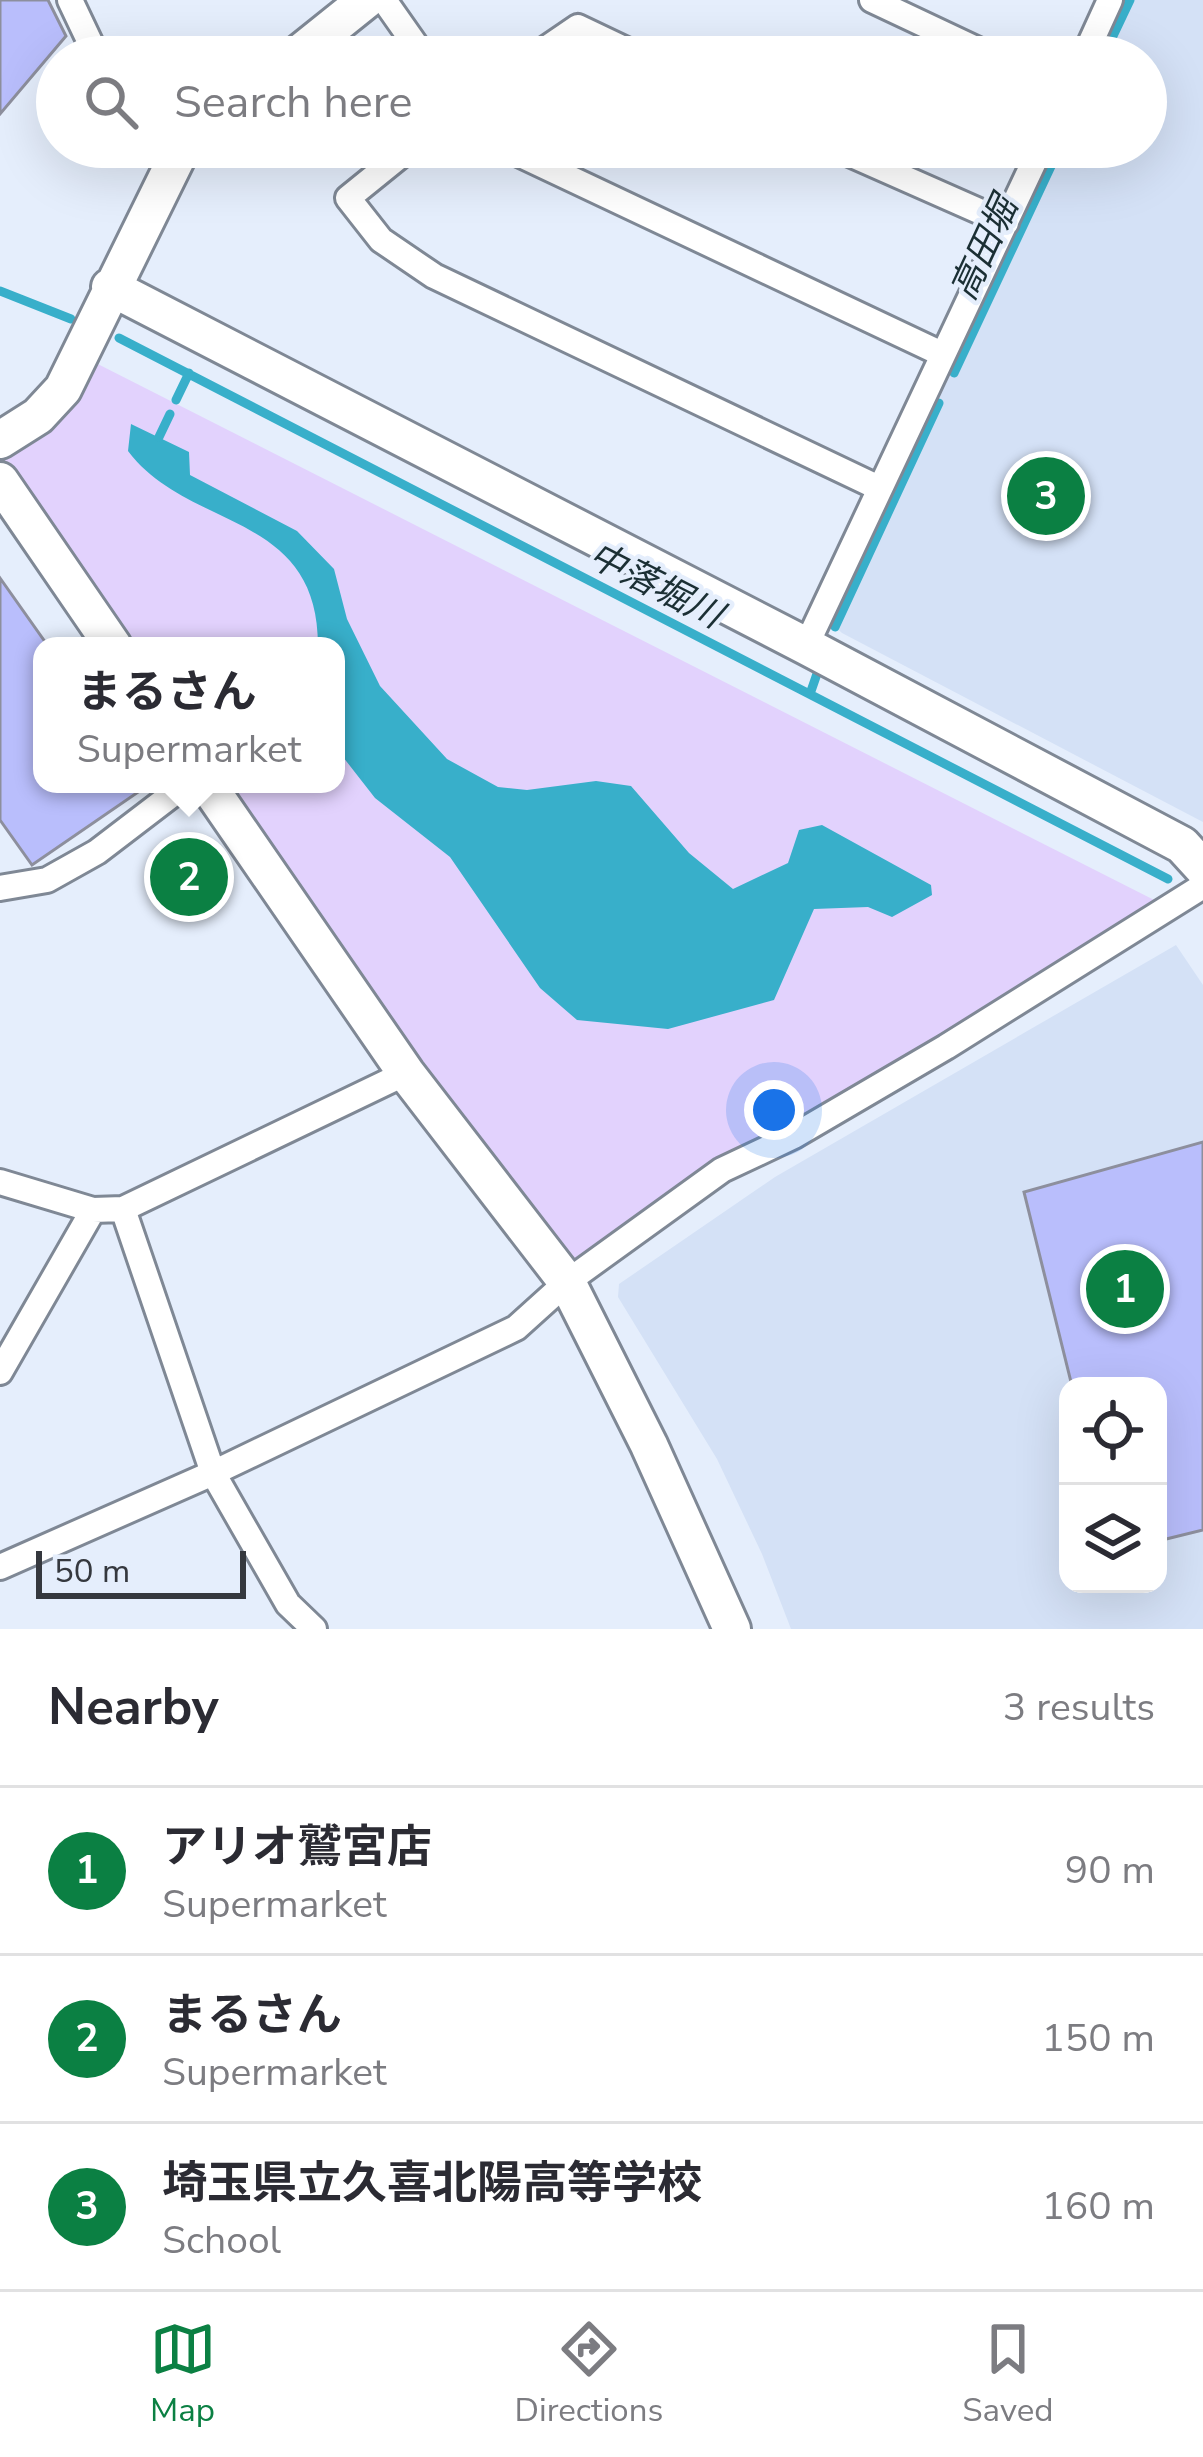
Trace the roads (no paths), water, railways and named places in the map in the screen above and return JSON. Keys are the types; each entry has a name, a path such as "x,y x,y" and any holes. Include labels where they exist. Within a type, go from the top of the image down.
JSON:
{"street":[{"path":"70,0 87,36"},
{"path":"322,36 367,0"},
{"path":"383,0 409,36"},
{"path":"872,0 948,36"},
{"path":"1094,36 1110,0"},
{"path":"565,36 578,27 597,36"},
{"path":"0,440 38,416 63,389 167,168"},
{"path":"385,168 348,198 381,241 434,276 879,488"},
{"path":"548,168 942,354"},
{"path":"882,168 1006,223"},
{"path":"806,646 1031,168"},
{"path":"110,287 1182,845 1203,868"},
{"path":"0,481 107,637"},
{"path":"0,888 47,880 97,852 174,793"},
{"path":"213,793 406,1073 567,1282 649,1444 732,1629"},
{"path":"0,1567 213,1473 516,1328 567,1282 722,1170 794,1136 946,1047 1203,886"},
{"path":"0,1182 93,1210 123,1209 406,1073"},
{"path":"123,1209 213,1473 288,1604 314,1629"},
{"path":"0,1372 93,1210"}],"water":[{"path":"131,424 189,452 190,475 297,531 334,569 347,619 380,686 447,759 498,787 527,790 596,781 631,786 689,853 733,889 788,863 799,830 822,825 931,885 932,895 892,917 868,907 814,909 774,1000 668,1029 577,1020 540,988 450,857 375,798 345,760 345,637 317,637 312,602 297,570 274,546 183,497 128,451"}],"waterway":[{"name":"高田堀","path":"1113,36 1130,0"},
{"name":"高田堀","path":"954,373 1050,168"},
{"name":"中落堀川","path":"0,291 71,319"},
{"name":"中落堀川","path":"119,338 1168,879"},
{"path":"176,400 189,373"},
{"name":"高田堀","path":"835,627 939,403"},
{"path":"159,437 170,414"},
{"name":"高田堀","path":"810,694 819,668"}],"place":[{"name":"埼玉県立久喜北陽高等学校","path":"1046,496"},
{"name":"まるさん","path":"189,877"},
{"name":"アリオ鷲宮店","path":"1125,1289"}]}
